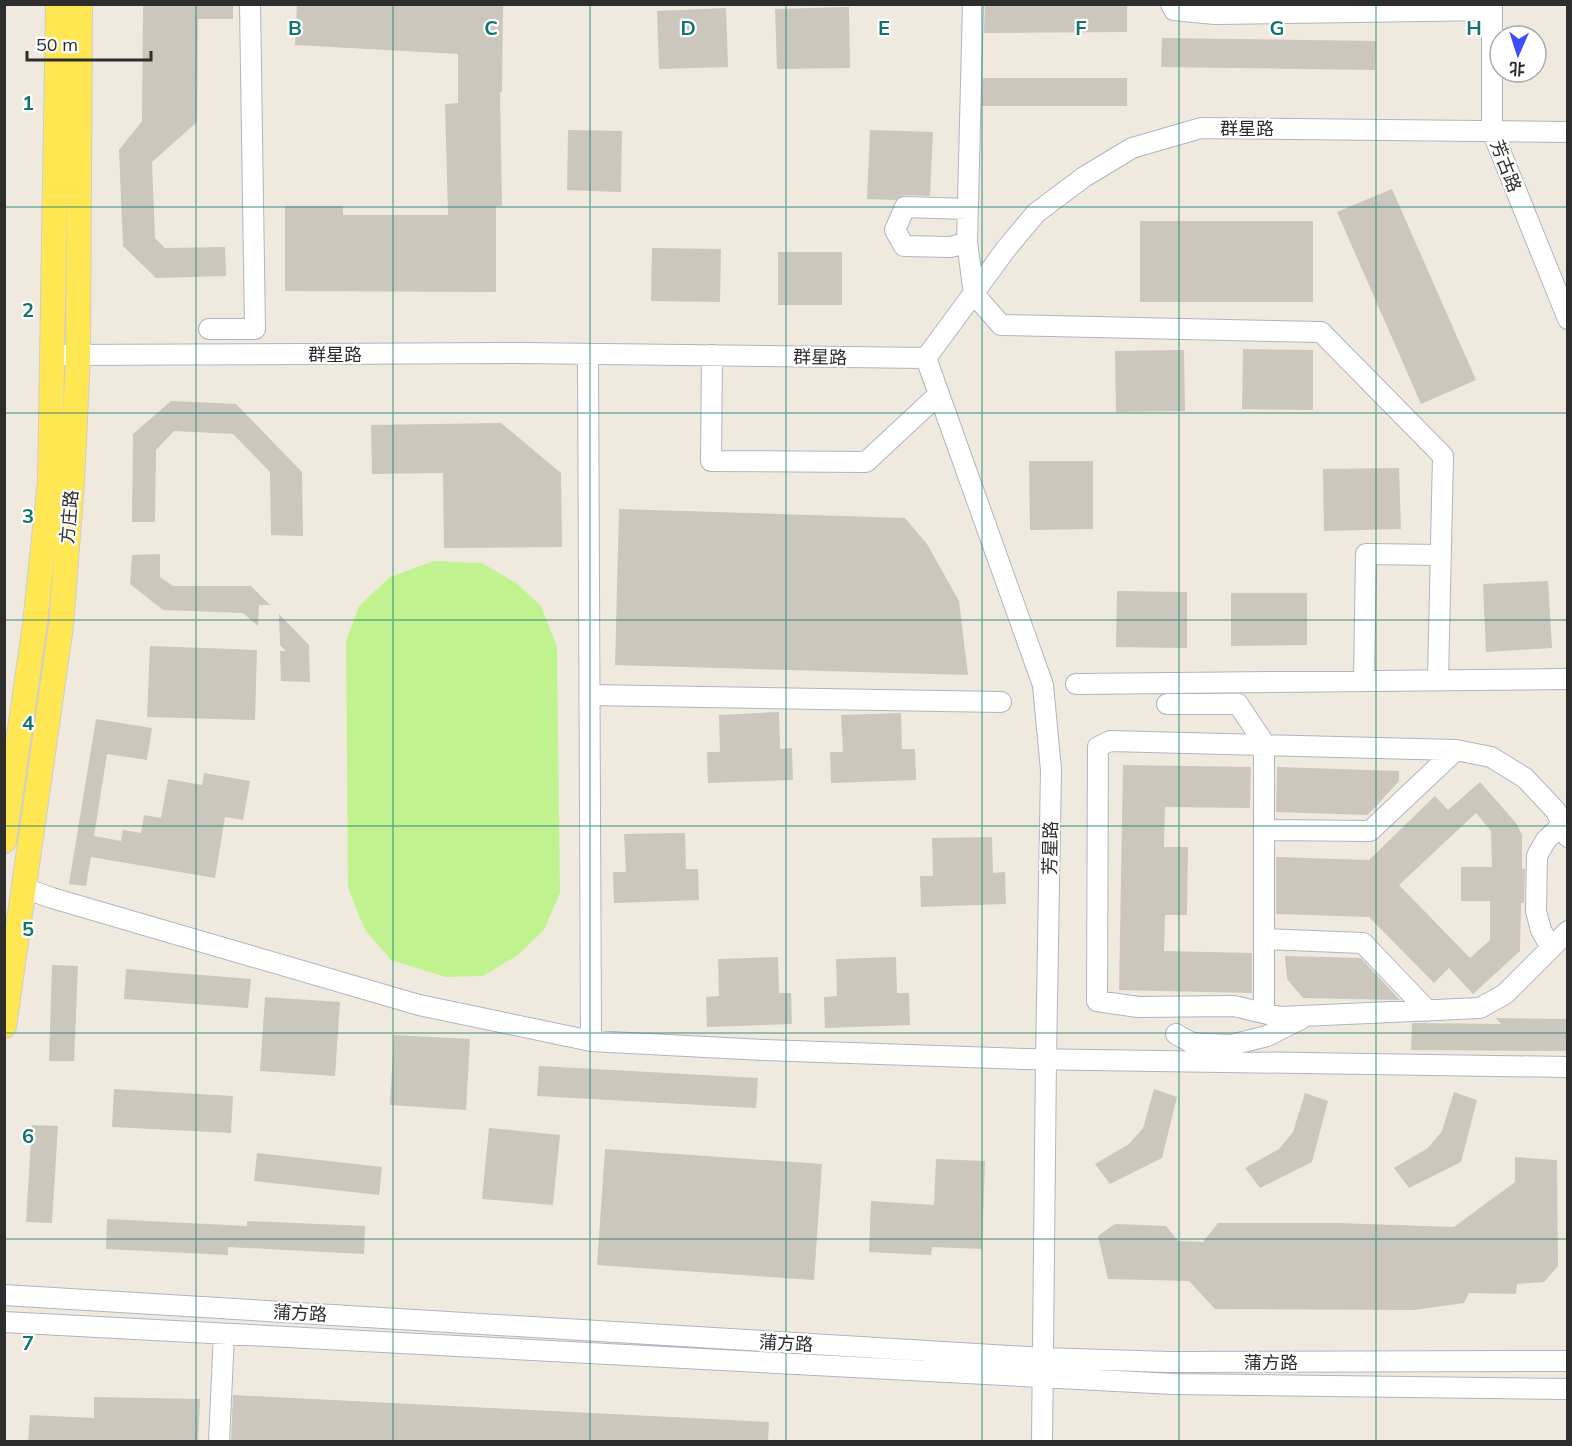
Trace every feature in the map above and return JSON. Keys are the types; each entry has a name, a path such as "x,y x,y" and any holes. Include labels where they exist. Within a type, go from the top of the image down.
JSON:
{"main road":[{"name":"方庄路","path":"4,841 8,787 35,624 50,481 54,355 58,4"},
{"name":"方庄路","path":"4,1026 61,626 72,482 78,356 80,4"}],"street":[{"path":"209,329 255,329 250,4"},
{"path":"973,4 967,242 974,294 1001,325 1321,332 1443,456 1438,680"},
{"path":"1171,4 1174,10 1215,14 1492,7"},
{"name":"芳古路","path":"1492,7 1492,131 1568,319"},
{"name":"群星路","path":"54,355 588,354 926,358 1006,249 1036,213 1084,177 1132,148 1201,128 1568,132"},
{"path":"967,242 951,247 904,246 895,230 905,207 968,209"},
{"path":"588,354 591,1041"},
{"path":"712,356 711,461 866,462 939,394"},
{"name":"芳星路","path":"926,358 1043,685 1051,770 1042,1378"},
{"path":"1364,681 1366,554 1441,555"},
{"path":"1076,684 1568,680"},
{"path":"590,695 1001,702"},
{"path":"1167,704 1238,704 1264,743 1264,1013"},
{"path":"1551,948 1541,930 1536,911 1537,856 1546,840 1565,831 1556,811 1525,778 1491,757 1456,750 1264,743 1110,741 1098,747 1097,1001 1137,1007 1233,1006 1280,1017 1480,1008 1505,994 1551,948 1568,931"},
{"path":"1264,830 1370,831 1456,750"},
{"path":"24,888 418,1005 591,1041 763,1050 1046,1059 1568,1067"},
{"path":"1264,939 1363,943 1428,1011"},
{"path":"1176,1034 1192,1043 1231,1045 1268,1036 1306,1017"},
{"name":"蒲方路","path":"4,1295 1043,1358 1168,1362 1568,1361"},
{"name":"蒲方路","path":"4,1322 1173,1384 1568,1389"},
{"path":"219,1442 224,1334"},
{"path":"1042,1378 1042,1442"}],"green space":[{"path":"434,561 482,563 516,583 541,606 557,647 560,893 544,930 518,955 483,976 445,977 391,960 365,930 348,888 346,641 359,606 390,577"}],"building":[{"path":"143,4 233,4 233,19 198,19 197,122 152,162 155,238 165,248 225,247 226,276 156,278 123,246 119,150 142,121"},
{"path":"297,4 503,4 502,92 500,92 502,206 496,206 496,292 285,291 285,206 343,206 343,215 448,215 445,104 458,103 458,54 295,45"},
{"path":"985,4 1127,4 1127,32 984,33"},
{"path":"849,7 850,68 777,69 775,9"},
{"path":"726,8 728,67 659,69 657,11"},
{"path":"1162,38 1376,41 1375,70 1161,67"},
{"path":"983,78 1127,78 1127,106 982,106"},
{"path":"568,130 622,131 621,192 567,190"},
{"path":"870,130 933,132 930,196 905,195 896,200 867,199"},
{"path":"1392,189 1476,380 1421,404 1337,212"},
{"path":"1140,221 1313,221 1313,302 1140,302"},
{"path":"652,248 721,249 720,302 651,301"},
{"path":"778,252 842,252 842,305 778,305"},
{"path":"1243,349 1313,350 1313,410 1242,409"},
{"path":"1184,350 1185,411 1116,412 1115,351"},
{"path":"171,401 236,404 302,472 303,536 271,535 270,472 233,434 174,431 156,450 155,522 132,522 133,434"},
{"path":"501,423 561,473 562,547 444,548 443,473 372,474 371,425"},
{"path":"1029,461 1093,461 1093,529 1030,530"},
{"path":"1399,468 1401,529 1324,531 1323,469"},
{"path":"619,509 905,518 927,544 959,601 968,675 615,665"},
{"path":"160,554 160,577 173,586 251,586 270,605 259,605 258,626 243,613 163,610 130,584 132,555"},
{"path":"1548,581 1552,648 1486,652 1483,584"},
{"path":"1117,591 1187,592 1187,648 1116,647"},
{"path":"1231,593 1307,593 1307,645 1231,646"},
{"path":"279,614 309,645 310,682 281,681 280,651 286,651 280,645"},
{"path":"150,646 257,650 255,720 147,717"},
{"path":"779,712 780,749 792,748 793,780 708,783 707,752 720,752 719,715"},
{"path":"901,713 902,749 915,749 916,780 831,783 830,752 843,752 841,715"},
{"path":"96,719 152,728 147,760 107,754 94,836 121,841 123,830 141,833 144,815 161,818 168,779 202,785 204,773 250,781 243,820 225,817 215,878 91,857 86,886 69,884"},
{"path":"1123,765 1251,767 1250,808 1165,807 1164,847 1188,847 1187,915 1165,915 1164,951 1252,953 1252,993 1119,990"},
{"path":"1277,767 1399,771 1399,781 1368,815 1276,812"},
{"path":"1480,782 1516,823 1522,835 1522,869 1525,869 1524,903 1521,903 1520,951 1473,994 1449,968 1434,983 1369,917 1276,914 1276,857 1369,860 1435,796 1448,810","holes":["1476,813 1491,831 1492,867 1461,867 1461,901 1490,901 1490,940 1470,958 1399,885"]},
{"path":"685,833 686,869 698,869 699,900 614,903 613,872 626,872 624,834"},
{"path":"992,837 993,873 1005,872 1006,904 921,907 920,876 933,876 932,838"},
{"path":"1285,956 1361,958 1400,1000 1303,998 1287,979"},
{"path":"778,957 779,993 791,993 792,1024 707,1027 706,997 719,996 718,959"},
{"path":"896,957 897,993 909,993 910,1025 825,1028 824,997 837,996 836,959"},
{"path":"52,965 78,966 74,1061 49,1061"},
{"path":"126,969 251,979 248,1008 124,999"},
{"path":"265,997 340,1002 335,1076 260,1071"},
{"path":"1496,1018 1568,1019 1568,1051 1411,1050 1412,1023 1501,1024"},
{"path":"394,1035 470,1039 466,1110 390,1105"},
{"path":"539,1066 758,1078 756,1108 537,1096"},
{"path":"114,1089 233,1096 231,1133 112,1127"},
{"path":"1154,1089 1177,1097 1162,1158 1110,1184 1095,1164 1129,1144 1143,1128"},
{"path":"1454,1092 1477,1100 1461,1162 1409,1188 1394,1168 1428,1148 1442,1131"},
{"path":"1305,1093 1328,1101 1312,1162 1260,1188 1245,1168 1279,1149 1293,1132"},
{"path":"32,1125 58,1126 52,1223 26,1222"},
{"path":"489,1128 560,1135 553,1205 482,1199"},
{"path":"605,1149 822,1164 814,1280 597,1265"},
{"path":"257,1153 382,1167 379,1195 254,1181"},
{"path":"1515,1157 1557,1160 1558,1266 1544,1282 1517,1284 1516,1294 1469,1293 1464,1303 1414,1310 1215,1309 1189,1281 1108,1279 1098,1236 1115,1224 1166,1226 1178,1241 1203,1242 1218,1223 1338,1223 1454,1227 1515,1182"},
{"path":"936,1159 985,1161 982,1249 932,1247 931,1255 869,1252 871,1201 934,1205"},
{"path":"107,1219 247,1226 247,1221 365,1226 364,1254 228,1247 228,1255 106,1249"},
{"path":"233,1395 769,1422 768,1442 231,1442"},
{"path":"94,1397 200,1399 198,1442 28,1442 30,1415 94,1418"}]}
